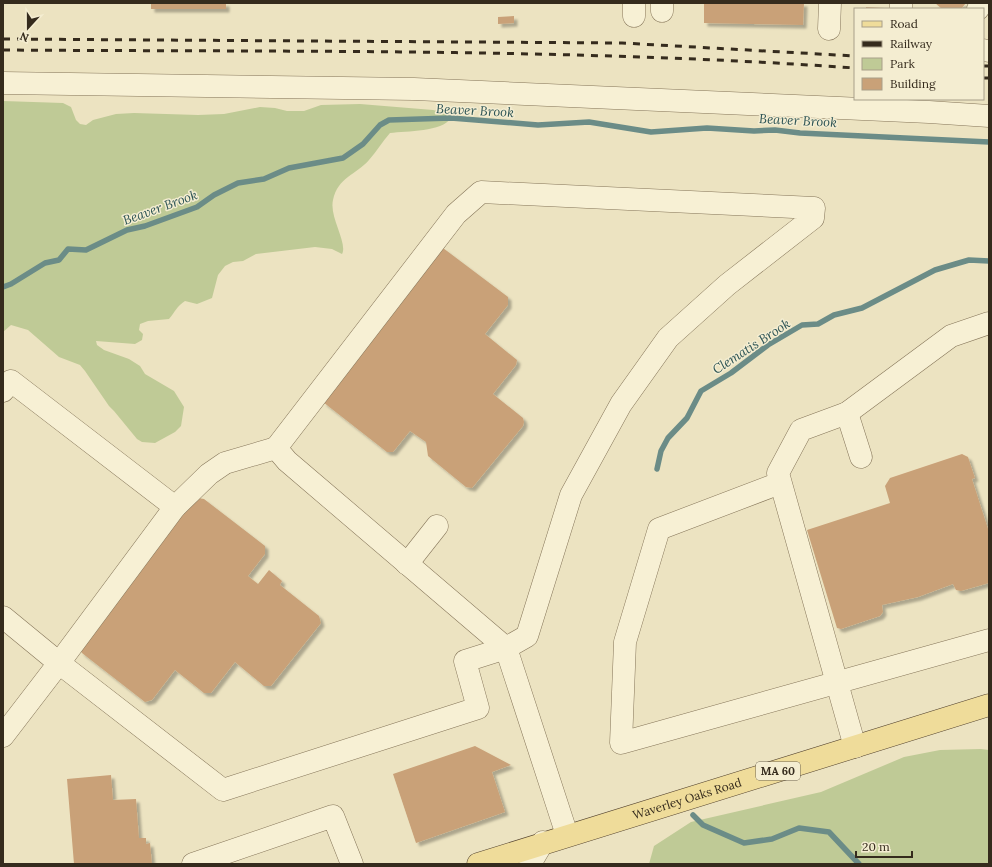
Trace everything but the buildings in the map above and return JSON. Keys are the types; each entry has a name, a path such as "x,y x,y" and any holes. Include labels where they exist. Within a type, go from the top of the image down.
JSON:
{"main road":[{"name":"Waverley Oaks Road","path":"478,864 543,842 989,705"}],"lane":[{"path":"829,29 830,3"},
{"path":"3,83 414,89 921,111 989,116"},
{"path":"3,617 59,663 223,790 478,708 465,661 506,648 527,636 571,495 621,404 668,338 727,285 813,218 814,208 481,192 456,214 276,448 225,463 209,474 175,507 59,663 3,736"},
{"path":"854,747 778,473 801,430 847,413 951,336 989,323"},
{"path":"3,391 11,381 175,507"},
{"path":"847,413 861,457"},
{"path":"276,448 287,461 506,648 567,835"},
{"path":"780,483 659,529 625,642 621,743 989,640"},
{"path":"408,564 437,526"},
{"path":"193,864 333,816 352,864"},
{"path":"530,864 543,842"}],"green space":[{"path":"3,101 63,103 71,107 76,120 80,124 86,125 93,120 116,114 224,114 260,107 275,108 287,111 304,111 321,105 360,104 433,110 445,113 451,118 440,126 424,130 390,133 369,160 343,181 335,192 332,207 343,243 342,254 332,249 315,247 256,254 243,261 233,262 225,266 218,275 212,298 197,304 185,301 178,307 169,319 148,321 140,324 139,330 143,334 142,340 135,344 96,341 97,345 104,350 129,359 140,366 145,374 174,391 184,407 181,426 175,432 155,443 142,442 137,439 109,406 80,365 59,357 28,330 11,325 3,332"},
{"path":"940,750 989,750 989,864 649,864 654,846 691,822 821,792 904,757"}],"waterway":[{"name":"Beaver Brook","path":"3,287 11,284 45,263 59,260 68,249 86,250 127,230 145,226 197,207 214,195 238,183 264,179 289,168 343,158 363,144 380,125 389,120 451,118 538,125 589,122 651,132 707,128 754,131 775,130 800,133 989,142"},
{"name":"Clematis Brook","path":"657,469 661,451 668,438 687,418 701,391 731,373 768,345 802,325 818,324 834,315 862,308 935,270 969,260 989,261"},
{"name":"Clematis Brook","path":"693,815 703,825 744,843 772,839 799,828 829,832 859,864"}],"railway":[{"path":"3,39 622,43 854,56"},
{"path":"3,50 322,51 536,54 642,57 854,68"},
{"path":"984,66 989,66"},
{"path":"984,78 989,78"}]}
